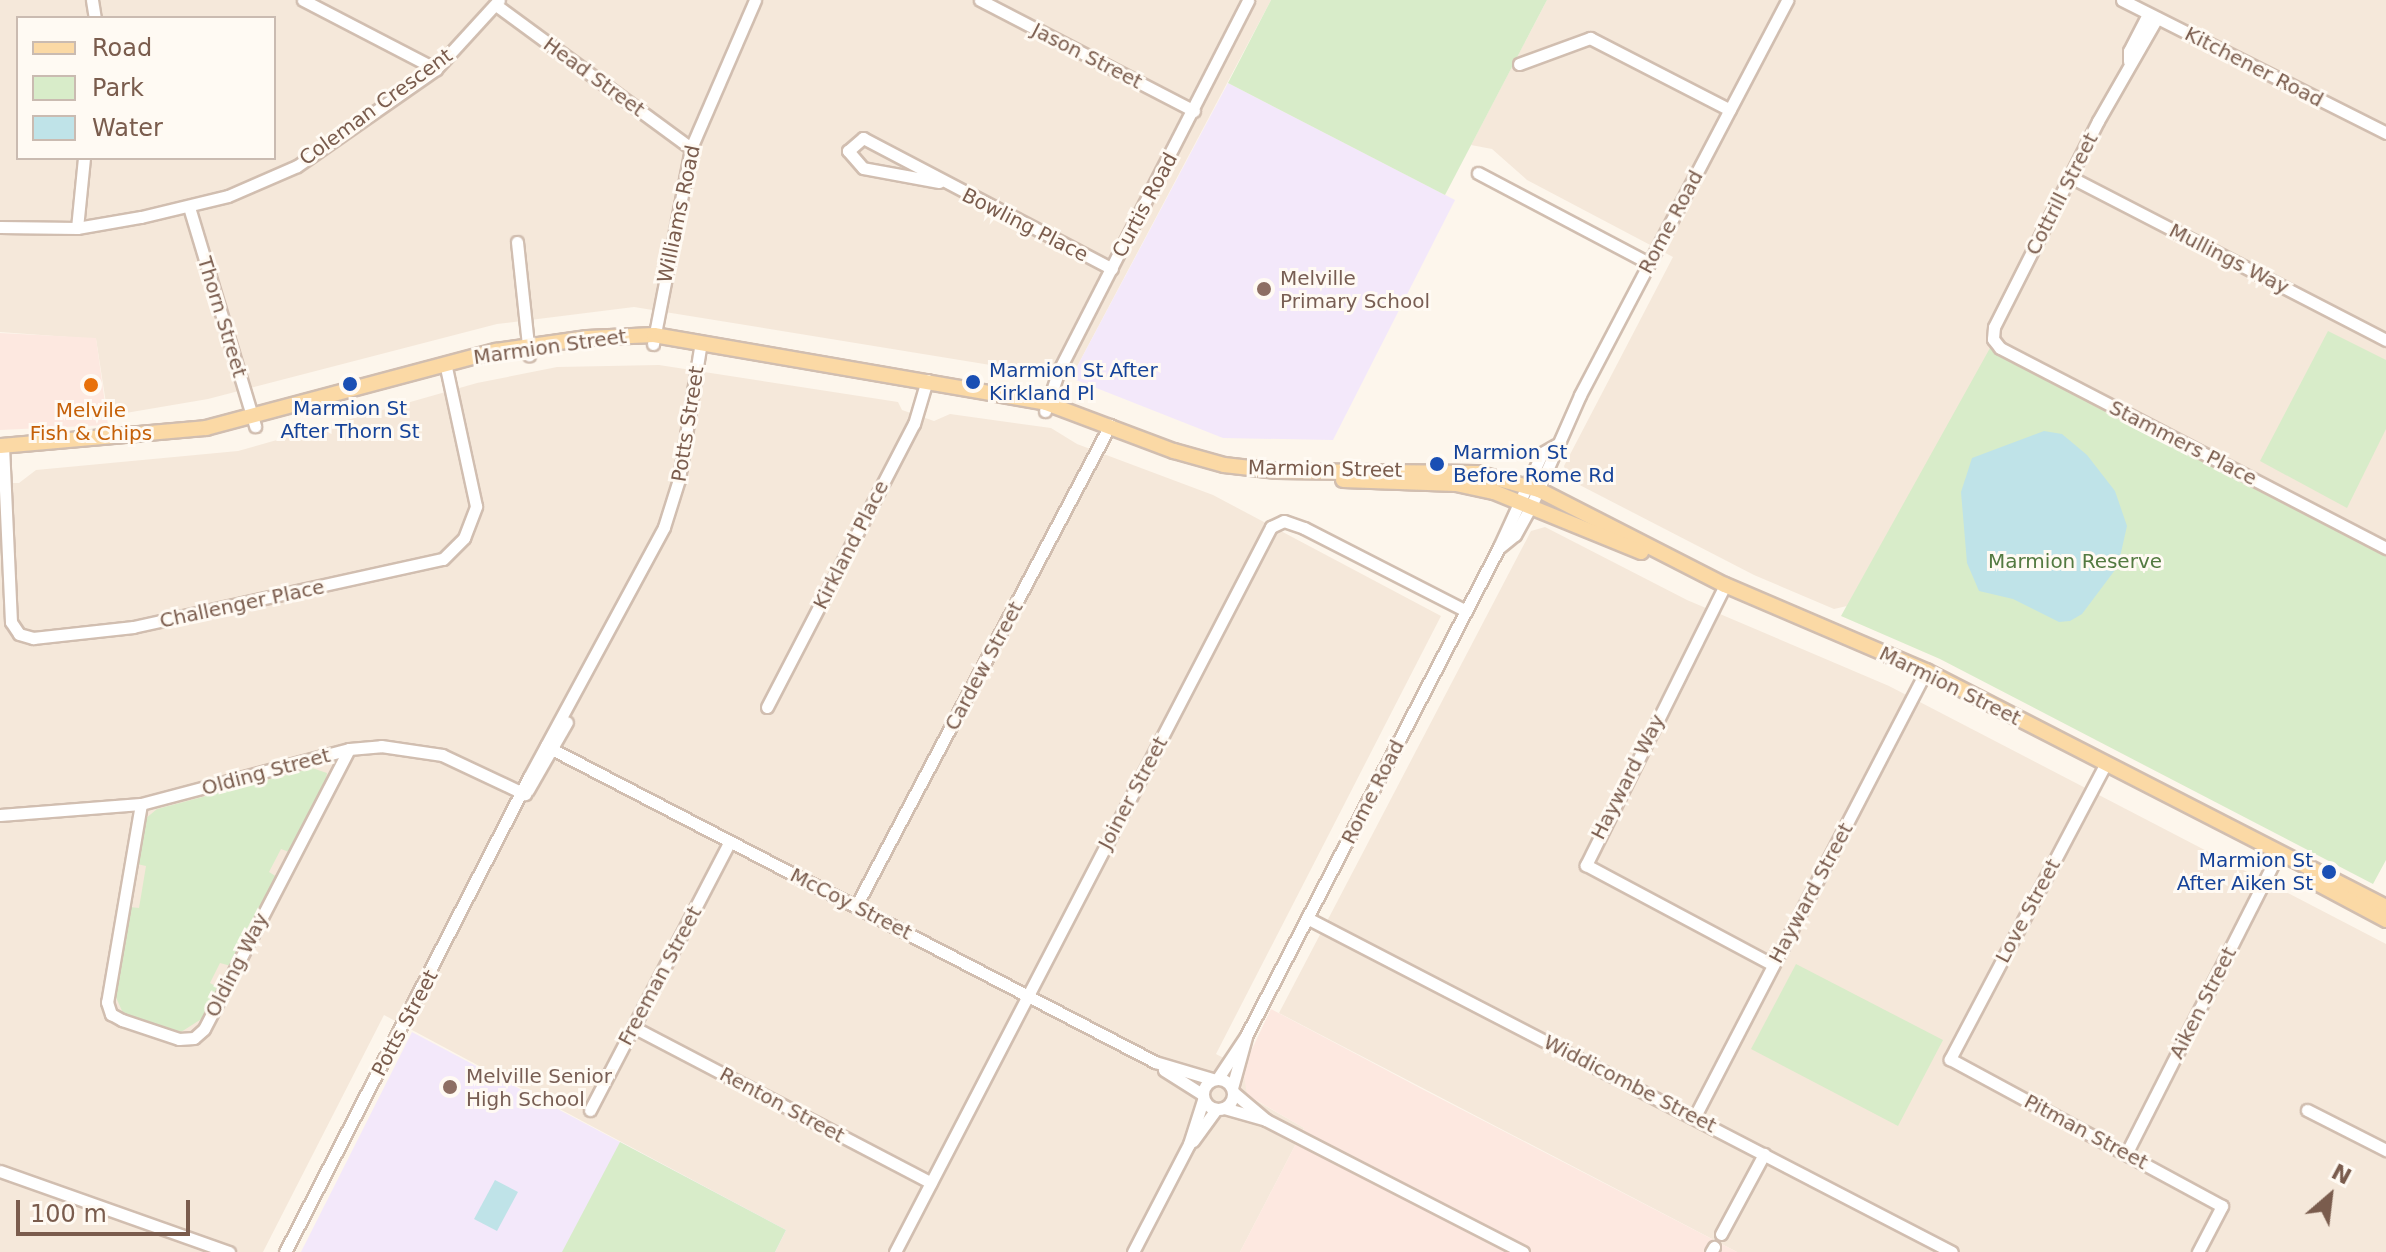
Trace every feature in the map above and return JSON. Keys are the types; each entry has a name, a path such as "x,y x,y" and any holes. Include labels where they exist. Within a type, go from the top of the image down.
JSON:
{"main road":[{"name":"Marmion Street","path":"2,450 162,444 254,422 446,368 529,350 654,340 927,384 1045,407 1174,451 1249,468 1460,471 1532,488 1724,589"},
{"name":"Marmion Street","path":"1108,430 1177,462 1228,475 1456,484 1525,502 1925,675 2385,911"}],"street":[{"path":"303,0 436,69"},
{"name":"Williams Road","path":"654,340 691,148 755,0"},
{"name":"Jason Street","path":"980,0 1194,111"},
{"name":"Curtis Road","path":"1045,407 1248,0"},
{"name":"Kitchener Road","path":"2122,0 2386,133"},
{"name":"Rome Road","path":"1203,1097 1246,1036 1525,502 1542,453 1556,445 1730,110 1781,2"},
{"name":"Coleman Crescent","path":"0,227 77,228 189,207 297,166 436,69 498,3"},
{"name":"Head Street","path":"498,3 691,148"},
{"name":"Cottrill Street","path":"1994,327 2153,16"},
{"path":"1519,64 1590,38 1730,110"},
{"name":"Bowling Place","path":"939,182 863,168 848,151 863,138 939,182 1112,269"},
{"path":"77,228 84,160"},
{"path":"1478,173 1649,263"},
{"name":"Mullings Way","path":"2072,178 2386,340"},
{"name":"Thorn Street","path":"189,207 254,422"},
{"path":"517,242 529,350"},
{"name":"Stammers Place","path":"1994,327 1993,339 2000,348 2386,548"},
{"name":"Potts Street","path":"285,1252 587,676 675,499 700,346"},
{"name":"Challenger Place","path":"2,450 11,622 19,634 33,638 147,624 443,559 464,538 476,506 446,368"},
{"name":"Kirkland Place","path":"767,707 914,424 927,384"},
{"name":"Cardew Street","path":"856,906 1108,430"},
{"name":"Joiner Street","path":"895,1252 1271,527 1284,521 1304,528 1466,611"},
{"name":"Hayward Way","path":"1724,589 1586,865 1773,965"},
{"name":"Hayward Street","path":"1695,1116 1925,675"},
{"name":"Olding Street","path":"0,815 141,804 349,749 395,747 442,755 525,794"},
{"name":"McCoy Street","path":"549,748 1155,1062 1220,1108"},
{"name":"Olding Way","path":"141,804 107,1002 111,1014 122,1020 179,1039 194,1038 204,1029 349,749"},
{"name":"Love Street","path":"1950,1059 2104,767"},
{"name":"Freeman Street","path":"590,1110 729,843"},
{"name":"Aiken Street","path":"2127,1152 2277,857"},
{"name":"Widdicombe Street","path":"1307,918 1695,1116 1952,1252"},
{"name":"Renton Street","path":"633,1027 931,1183"},
{"name":"Rome Road","path":"1220,1108 1232,1090 1246,1036"},
{"name":"Pitman Street","path":"1950,1059 2222,1206 2198,1252"},
{"name":"McCoy Street","path":"1155,1062 1215,1079 1232,1090"},
{"path":"1232,1090 1266,1120"},
{"path":"1133,1252 1189,1144 1203,1097"},
{"path":"1189,1144 1220,1108 1266,1120 1523,1252"},
{"path":"2307,1110 2386,1150"},
{"path":"1721,1234 1764,1154"},
{"path":"0,1171 229,1252"}],"shaded area":[{"path":"0,0 1271,0 1071,378 634,307 497,324 208,399 108,416 96,339 0,332"},
{"path":"1547,0 2386,0 2386,555 1991,349 1847,606 1834,609 1754,575 1568,479 1564,466 1673,257 1527,180 1492,149 1471,145"},
{"name":"Melville Primary School","path":"1228,83 1455,200 1333,440 1223,438 1071,378"},
{"path":"0,333 96,338 108,425 0,430"},
{"path":"659,365 898,402 902,410 934,421 950,414 1051,428 1077,444 1213,495 1441,616 1216,1054 1243,1068 1248,1096 1304,1128 1240,1252 775,1252 786,1230 384,1015 263,1252 0,1252 0,483 19,483 36,470 238,451 477,383 557,367"},
{"path":"1545,527 1687,600 1889,686 2386,944 2386,1252 1737,1252 1279,1013 1531,531"},
{"path":"1271,1009 1737,1252 1240,1252 1304,1128 1247,1095 1243,1068"},
{"name":"Melville Senior High School","path":"412,1032 786,1230 775,1252 301,1252"}],"green space":[{"path":"1271,0 1547,0 1445,195 1228,83"},
{"path":"2328,331 2386,360 2386,429 2347,508 2260,461"},
{"name":"Marmion Reserve","path":"1990,348 2386,555 2386,860 2373,884 1940,659 1841,616"},
{"path":"312,768 327,773 325,784 289,852 281,849 269,872 277,877 231,966 220,963 210,983 219,988 203,1018 181,1032 123,1013 114,993 129,907 139,908 146,866 137,864 145,819 157,809"},
{"path":"1796,964 1943,1040 1898,1126 1751,1049"},
{"path":"620,1142 786,1230 775,1252 562,1252"}],"water":[{"path":"2044,431 2062,434 2087,455 2115,491 2127,526 2118,566 2082,614 2070,621 2059,622 2013,599 1979,591 1967,563 1961,492 1972,458"},
{"path":"495,1180 518,1192 497,1231 474,1219"}],"place":[{"name":"Melville Primary School","path":"1264,289"},
{"name":"Marmion St After Kirkland Pl","path":"973,382"},
{"name":"Marmion St After Thorn St","path":"350,384"},
{"name":"Melvile Fish & Chips","path":"91,385"},
{"name":"Marmion St Before Rome Rd","path":"1437,464"},
{"name":"Marmion St After Aiken St","path":"2329,872"},
{"name":"Melville Senior High School","path":"450,1087"}]}
